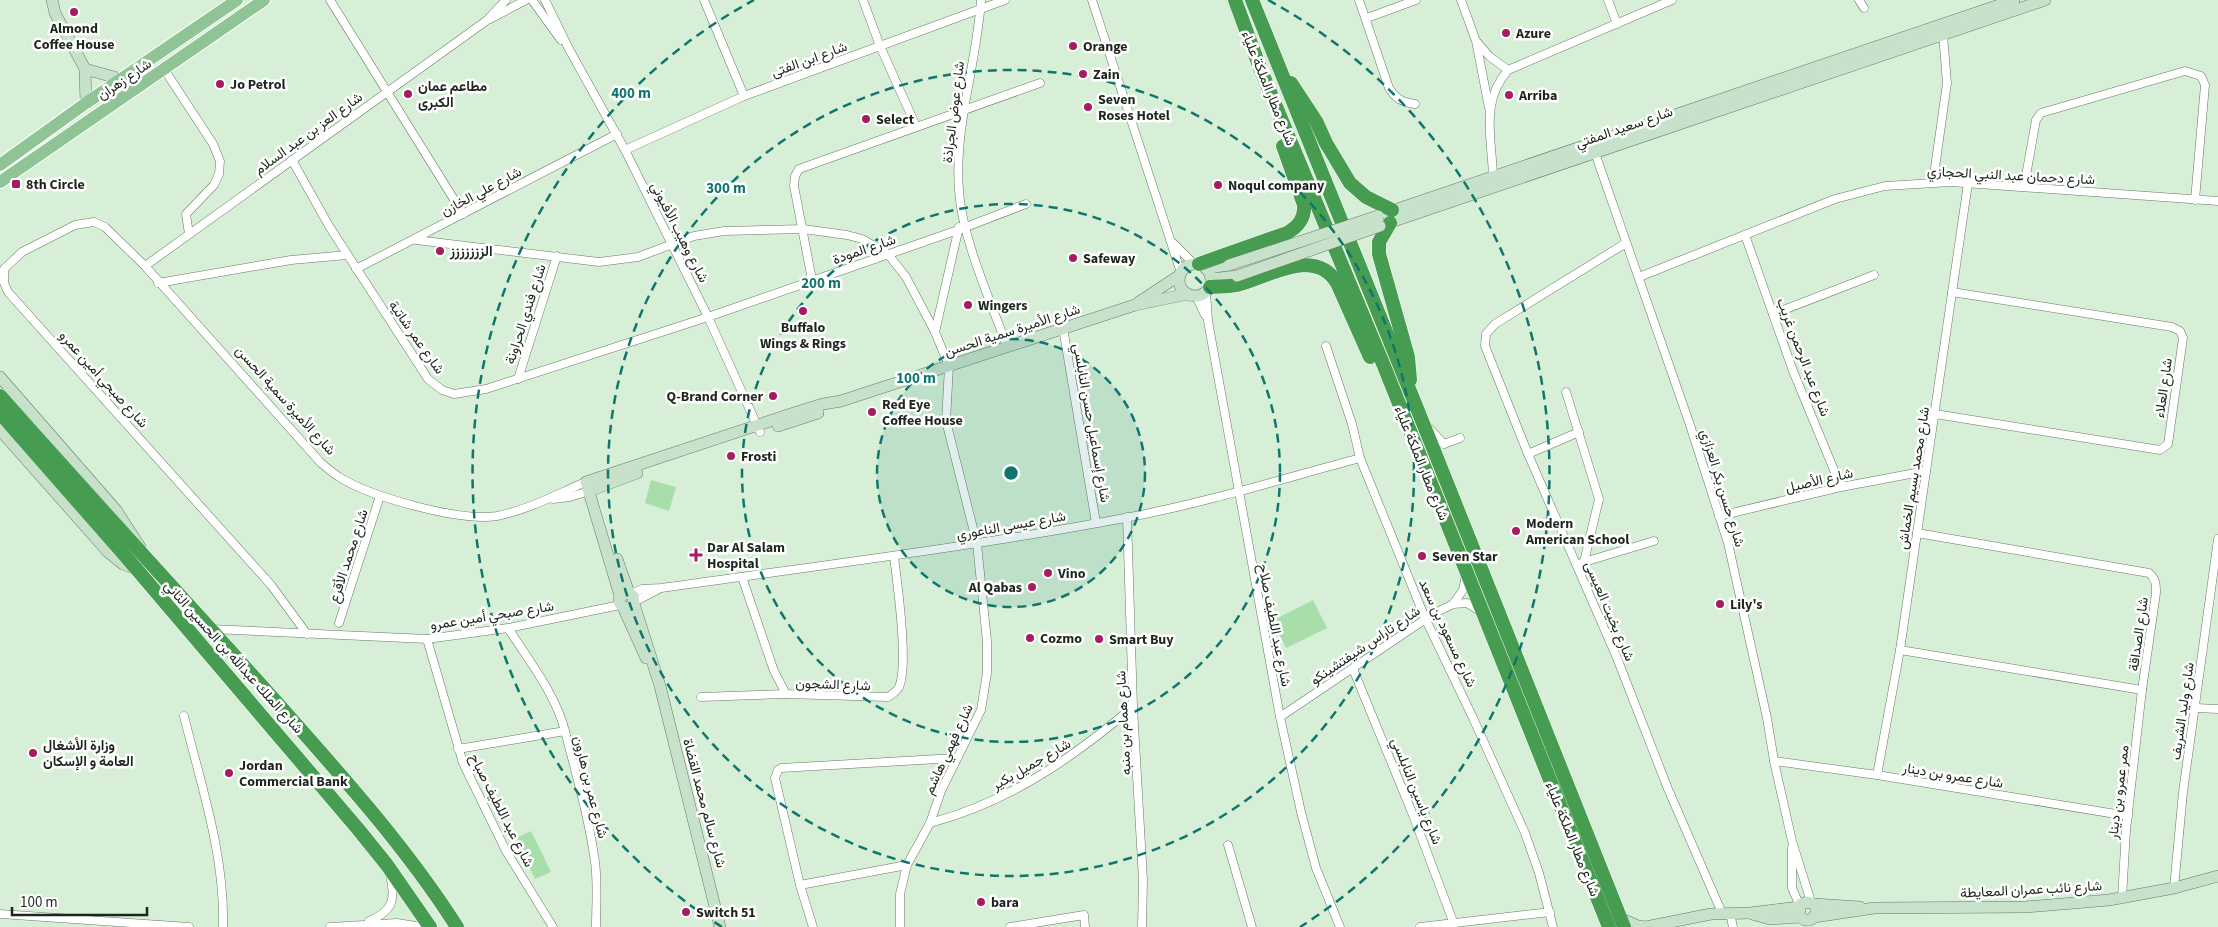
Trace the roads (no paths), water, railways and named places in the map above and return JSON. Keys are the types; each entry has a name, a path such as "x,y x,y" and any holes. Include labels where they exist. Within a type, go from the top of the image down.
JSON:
{"highway":[{"name":"شارع مطار الملكة علياء","path":"1235,0 1260,68 1397,399 1482,613 1617,924"},
{"name":"شارع مطار الملكة علياء","path":"1252,0 1446,479 1617,924"},
{"path":"1278,65 1308,107 1350,183 1385,219 1379,242 1379,254 1408,357 1411,393"},
{"path":"1200,265 1287,233 1297,226 1304,215 1303,200 1269,108 1260,68"},
{"path":"1202,290 1236,285 1300,265 1308,264 1325,270 1337,283 1378,375 1397,399"},
{"name":"شارع الملك عبدالله بن الحسين الثاني","path":"0,396 109,528 136,569 387,865 430,927"},
{"name":"شارع الملك عبدالله بن الحسين الثاني","path":"0,413 109,528 148,561 211,629 358,796 417,869 457,927"}],"main road":[{"name":"شارع زهران","path":"0,165 86,103 237,0"},
{"name":"شارع زهران","path":"0,182 264,0"}],"street":[{"path":"43,0 55,13 85,69 86,103"},
{"path":"52,0 55,13"},
{"path":"330,0 463,214"},
{"name":"شارع العز بن عبد السلام","path":"486,21 506,0"},
{"name":"شارع العز بن عبد السلام","path":"145,266 486,21 526,0"},
{"name":"شارع وهيب الأفيوني","path":"532,0 569,49"},
{"name":"شارع وهيب الأفيوني","path":"544,0 617,134 708,316 759,428"},
{"path":"704,0 744,96"},
{"path":"863,0 880,46 916,126"},
{"name":"شارع ابن الفتى","path":"625,150 744,96 880,46 981,4 1005,0"},
{"path":"1092,0 1170,240 1180,274 1180,286 1202,290 1200,265 1170,240"},
{"path":"1359,0 1389,88 1401,102 1415,104"},
{"path":"1366,18 1416,0"},
{"path":"1461,0 1476,41 1490,112 1493,177"},
{"path":"1608,0 1617,24"},
{"path":"1490,112 1496,86 1508,70 1672,0"},
{"path":"1859,0 1864,8"},
{"name":"شارع سعيد المفتي","path":"1202,290 1493,177 2014,0"},
{"name":"شارع سعيد المفتي","path":"1200,265 1229,265 1385,219 1595,152 2045,0"},
{"name":"شارع عوض الجراذة","path":"981,4 958,158 962,229 1007,346"},
{"path":"1933,182 1947,83 1943,35"},
{"path":"1476,41 1489,56 1508,70"},
{"path":"85,69 121,79"},
{"path":"164,69 217,150 220,162 219,174 214,185 186,214 190,234"},
{"path":"2024,187 2036,120 2041,113 2185,71 2201,76 2205,85 2195,200"},
{"path":"812,280 794,186 795,176 799,169 1040,83"},
{"name":"شارع علي الخازن","path":"356,269 416,240 617,134"},
{"name":"شارع حسن بكر العزازي","path":"1595,152 1689,422 1719,516 1736,578 1767,718 1774,762 1807,914"},
{"name":"شارع عمر شاتية","path":"292,160 356,269 428,378 442,390 454,394 468,393 518,379 708,316"},
{"name":"شارع دحمان عبد النبي الحجازي","path":"1639,277 1851,194 1885,186 1933,182 1968,183 2218,201"},
{"name":"شارع محمد بسيم الخماش","path":"1877,776 1900,650 1968,183"},
{"name":"شارع المودة","path":"708,316 962,229 1026,204"},
{"name":"شارع صبحي أمين عمرو","path":"145,266 106,226 87,223 76,225 35,244 6,265 2,275 8,292 271,585 307,634"},
{"path":"416,240 613,261 638,257 671,243 694,236 724,231 803,229 847,235 862,240 888,254 906,277 935,332 949,366"},
{"path":"935,332 962,229"},
{"name":"شارع عبد الرحمن غريب","path":"1745,235 1793,371 1842,487"},
{"name":"شارع بخيت العيسى","path":"1626,243 1495,324 1484,339 1486,352 1528,454 1581,564 1668,789 1733,927"},
{"path":"158,283 291,260 347,255"},
{"name":"شارع فندي الحراونة","path":"518,379 557,256"},
{"name":"شارع الأميرة سمية الحسن","path":"1135,305 1180,274 1188,265 1200,265"},
{"name":"شارع الأميرة سمية الحسن","path":"145,266 158,283 321,463 338,477 380,496 470,517 498,516 551,499 570,497 591,485 759,428 830,409 841,401 1007,346 1135,305 1202,290"},
{"path":"1773,314 1874,275"},
{"name":"شارع عبد اللطيف صلاح","path":"1202,290 1280,717 1301,812 1316,868 1340,927"},
{"name":"شارع العلاء","path":"1935,414 2160,450 2168,444 2183,338 2179,329 2172,327 1952,292"},
{"name":"شارع إسماعيل حسن النابلسي","path":"1063,328 1096,523"},
{"name":"شارع مسعود بن سعد","path":"1326,346 1352,424 1360,458 1425,618 1474,718 1525,833 1537,866 1553,927"},
{"name":"شارع فهمي هاشم","path":"900,927 900,894 906,865 930,822 956,758 974,727 985,695 987,640 977,544 946,421 949,366"},
{"path":"0,377 116,510 133,534 148,561"},
{"path":"1566,392 1600,501 1581,564"},
{"path":"1421,417 1444,444 1446,479"},
{"path":"0,430 108,552 123,564 136,569"},
{"path":"1528,454 1579,432"},
{"path":"1444,444 1460,438"},
{"name":"شارع عيسى الناعوري","path":"627,600 661,588 977,544 1126,518 1238,492 1360,458"},
{"name":"شارع الأصيل","path":"1719,516 1842,487 1926,471"},
{"name":"شارع سالم محمد القضاة","path":"591,485 627,600 660,686 720,927"},
{"name":"شارع محمد الأقرع","path":"339,624 380,496"},
{"name":"شارع همام بن منبه","path":"1126,518 1133,707 1143,880 1142,927"},
{"name":"شارع الصداقة","path":"1900,650 2142,690 2156,593 2154,576 2149,573 1917,533"},
{"name":"شارع وليد الشريف","path":"2174,888 2183,792 2218,539"},
{"path":"1581,564 1654,540"},
{"name":"شارع الشجون","path":"742,577 774,671 786,694 888,697 894,693 902,676 902,648 894,556"},
{"path":"1453,604 1463,590 1466,574"},
{"name":"شارع صبحي أمين عمرو","path":"211,629 427,639 508,628 627,600"},
{"name":"شارع تاراس شيفتشينكو","path":"1280,717 1353,669 1425,618 1453,604 1467,603 1482,613"},
{"path":"508,628 553,699 562,717 565,731"},
{"name":"شارع عبد اللطيف صباح","path":"427,639 458,749 472,784 506,851 554,927"},
{"name":"شارع ياسين النابلسي","path":"1353,669 1413,815 1454,924"},
{"name":"ممر عمرو بن دينار","path":"2122,898 2128,816 2142,690"},
{"path":"701,697 786,694"},
{"name":"شارع جميل بكير","path":"930,822 980,807 1030,782 1074,755 1133,707"},
{"path":"2196,708 2218,709"},
{"path":"184,716 220,867 224,927"},
{"name":"شارع عمر بن هارون","path":"458,749 565,731 590,832 595,863 597,884 596,927"},
{"path":"812,927 800,885 776,778 778,770 956,758"},
{"name":"شارع عمرو بن دينار","path":"1774,762 1877,776 2128,816"},
{"name":"شارع حسن بكر العزازي","path":"1792,841 1792,888 1807,914"},
{"path":"1228,846 1252,927"},
{"path":"365,923 383,915 392,902 393,888 387,865"},
{"path":"800,885 906,865"},
{"name":"شارع نائب عمران المعايطة","path":"1617,924 1653,926 1701,915 1726,913 1807,914 1874,908 2025,907 2122,898 2174,888 2218,876"},
{"path":"1420,927 1550,912"},
{"path":"0,914 190,927"},
{"path":"1010,927 1084,915 1085,927"},
{"path":"330,927 365,923 406,923 422,927"}],"place":[{"name":"Almond Coffee House","path":"74,12"},
{"name":"Azure","path":"1506,33"},
{"name":"Orange","path":"1073,46"},
{"name":"Zain","path":"1083,74"},
{"name":"Jo Petrol","path":"220,84"},
{"name":"مطاعم عمان الكبرى","path":"408,94"},
{"name":"Arriba","path":"1509,95"},
{"name":"Seven Roses Hotel","path":"1088,107"},
{"name":"Select","path":"866,119"},
{"name":"8th Circle","path":"16,184"},
{"name":"Noqul company","path":"1218,185"},
{"name":"الززززززز","path":"440,251"},
{"name":"Safeway","path":"1073,258"},
{"name":"Wingers","path":"968,305"},
{"name":"Buffalo Wings & Rings","path":"803,311"},
{"name":"Q-Brand Corner","path":"773,396"},
{"name":"Red Eye Coffee House","path":"872,412"},
{"name":"Frosti","path":"731,456"},
{"name":"Modern American School","path":"1516,531"},
{"name":"Dar Al Salam Hospital","path":"696,555"},
{"name":"Seven Star","path":"1422,556"},
{"name":"Vino","path":"1048,573"},
{"name":"Al Qabas","path":"1032,587"},
{"name":"Lily's","path":"1720,604"},
{"name":"Cozmo","path":"1030,638"},
{"name":"Smart Buy","path":"1099,639"},
{"name":"وزارة الأشغال العامة و الإسكان","path":"33,753"},
{"name":"Jordan Commercial Bank","path":"229,773"},
{"name":"bara","path":"981,902"},
{"name":"Switch 51","path":"686,912"}]}
